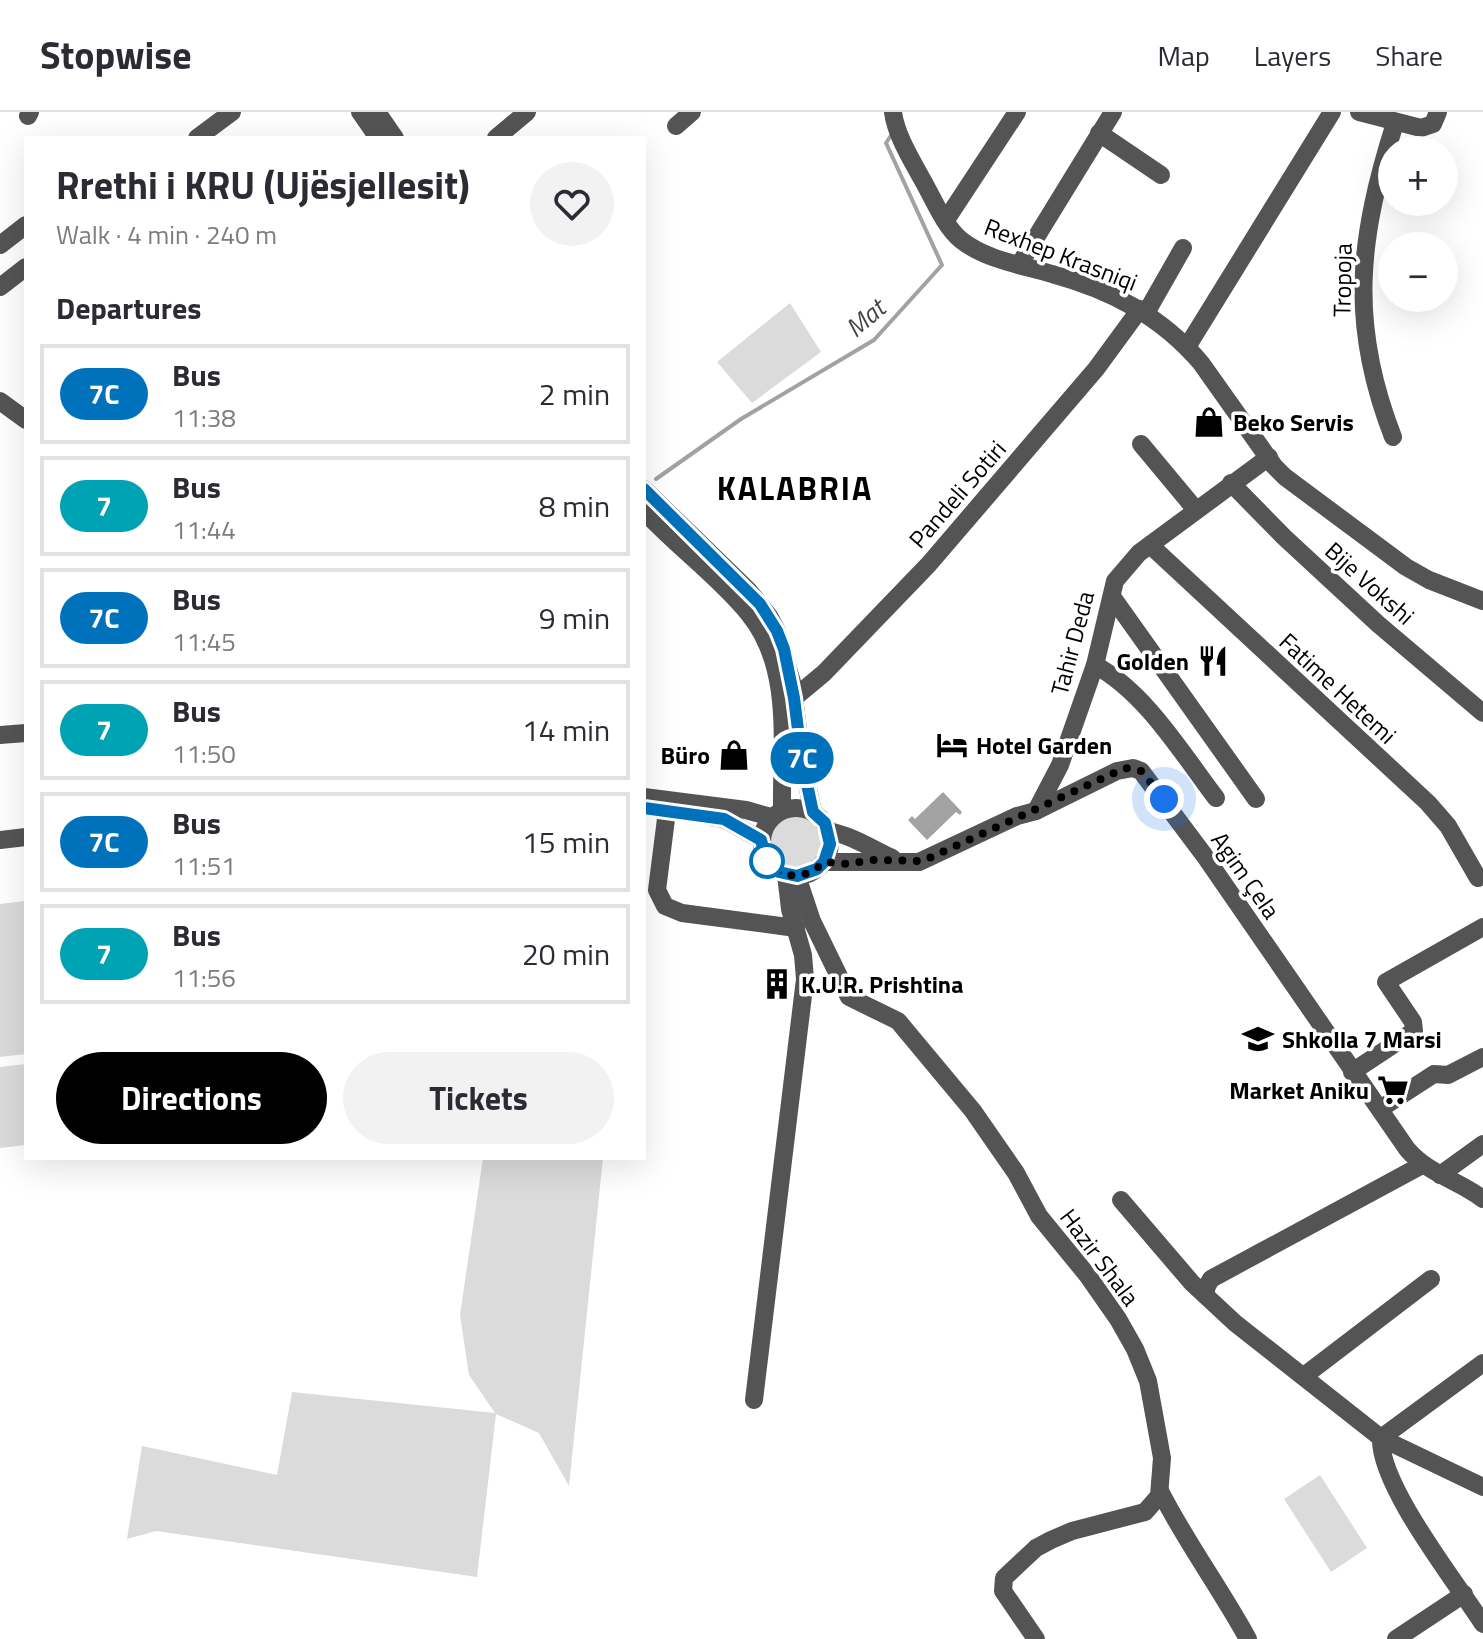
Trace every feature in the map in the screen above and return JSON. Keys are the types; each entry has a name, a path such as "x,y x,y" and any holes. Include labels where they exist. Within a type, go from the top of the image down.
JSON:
{"street":[{"path":"200,136 232,112"},
{"path":"360,112 377,136"},
{"path":"377,112 394,136"},
{"path":"498,136 527,112"},
{"path":"676,126 692,112"},
{"path":"946,220 1017,112"},
{"path":"1019,265 1113,112"},
{"path":"1187,347 1332,112"},
{"path":"1359,112 1395,123 1427,128 1433,124 1438,112"},
{"name":"Rexhep Krasniqi","path":"895,122 956,235 970,246 1019,265 1087,285 1143,311 1187,347 1285,477 1396,560 1429,580 1483,601"},
{"name":"Tropoja","path":"1393,437 1371,371 1363,275 1370,214 1395,123"},
{"path":"1099,133 1161,175"},
{"path":"0,245 24,227"},
{"name":"Rexhep Krasniqi","path":"1143,311 1183,248"},
{"path":"0,287 24,269"},
{"name":"Pandeli Sotiri","path":"794,698 824,673 929,564 1143,311"},
{"path":"0,401 24,419"},
{"path":"1141,444 1196,510"},
{"name":"Tahir Deda","path":"1036,811 1060,765 1095,665 1115,581 1139,553 1269,457"},
{"name":"Bije Vokshi","path":"1231,483 1378,624 1483,713"},
{"path":"646,491 760,604 777,631 794,698 802,761 813,812"},
{"path":"646,513 738,601 764,638 775,673 783,723 776,814 761,840"},
{"name":"Fatime Hetemi","path":"1150,545 1428,803 1448,826 1478,878"},
{"path":"1113,598 1256,799"},
{"path":"1095,665 1125,685 1216,798"},
{"path":"0,726 24,723"},
{"path":"0,735 24,733"},
{"name":"Agim Çela","path":"824,862 923,861 1117,771 1133,768 1141,771 1204,855 1407,1149 1422,1165 1483,1199"},
{"path":"646,797 776,814 798,807 813,812 825,823 830,844 824,862 812,872 791,875 768,863 761,840 724,819 646,808"},
{"path":"667,811 657,890 665,906 682,913 796,928"},
{"path":"828,831 848,834 899,861"},
{"path":"0,840 24,837"},
{"path":"754,1400 805,979 803,955 790,909 791,875"},
{"name":"Hazir Shala","path":"791,875 849,997 898,1021 973,1111 1016,1173 1039,1216 1118,1319 1135,1349 1151,1394 1162,1458 1160,1491"},
{"path":"1352,1072 1414,1031 1416,1026 1386,982 1483,927"},
{"path":"1380,1109 1434,1074 1448,1075 1483,1057"},
{"path":"1440,1175 1483,1144"},
{"path":"1205,1295 1211,1279 1422,1165"},
{"path":"1121,1200 1222,1313 1381,1438 1480,1482"},
{"path":"1304,1376 1431,1279"},
{"path":"1381,1438 1483,1363"},
{"path":"1381,1438 1385,1464 1411,1516 1483,1624"},
{"path":"1036,1639 1003,1591 1004,1578 1036,1548 1051,1540 1072,1531 1145,1512 1160,1491"},
{"path":"1160,1491 1188,1544 1248,1639"},
{"path":"1396,1639 1464,1594"}],"shaded area":[{"path":"790,303 821,352 752,403 717,362"},
{"path":"943,792 962,812 960,815 956,812 927,840 908,820 912,816 915,819"},
{"path":"795,815 814,823 822,842 814,861 795,869 776,861 768,842 776,823"},
{"path":"24,901 24,1054 0,1057 0,904"},
{"path":"24,1064 24,1145 0,1148 0,1067"},
{"path":"483,1160 603,1160 569,1486 539,1433 496,1414 477,1577 156,1531 127,1539 142,1446 277,1475 292,1392 495,1413 469,1375 460,1315"},
{"path":"1320,1475 1367,1548 1331,1572 1284,1499"}],"waterway":[{"name":"Mat","path":"656,479 741,419 874,340 942,265 886,143 892,134"}],"bus line":[{"name":"7C","path":"646,491 749,591 777,631 792,682 802,761 813,812 825,823 830,836 828,854 812,872 786,875 768,863 761,840 731,822 646,808"}],"place":[{"name":"Beko Servis","path":"1209,422"},
{"name":"Golden","path":"1213,661"},
{"name":"Hotel Garden","path":"952,745"},
{"name":"Büro","path":"734,755"},
{"name":"K.U.R. Prishtina","path":"777,984"},
{"name":"Shkolla 7 Marsi","path":"1258,1039"},
{"name":"Market Aniku","path":"1393,1090"}],"district":[{"name":"KALABRIA","path":"795,488"}],"route":[{"path":"767,861 779,872 797,876 812,872 824,862 923,861 1125,768 1141,771 1164,799"}]}
